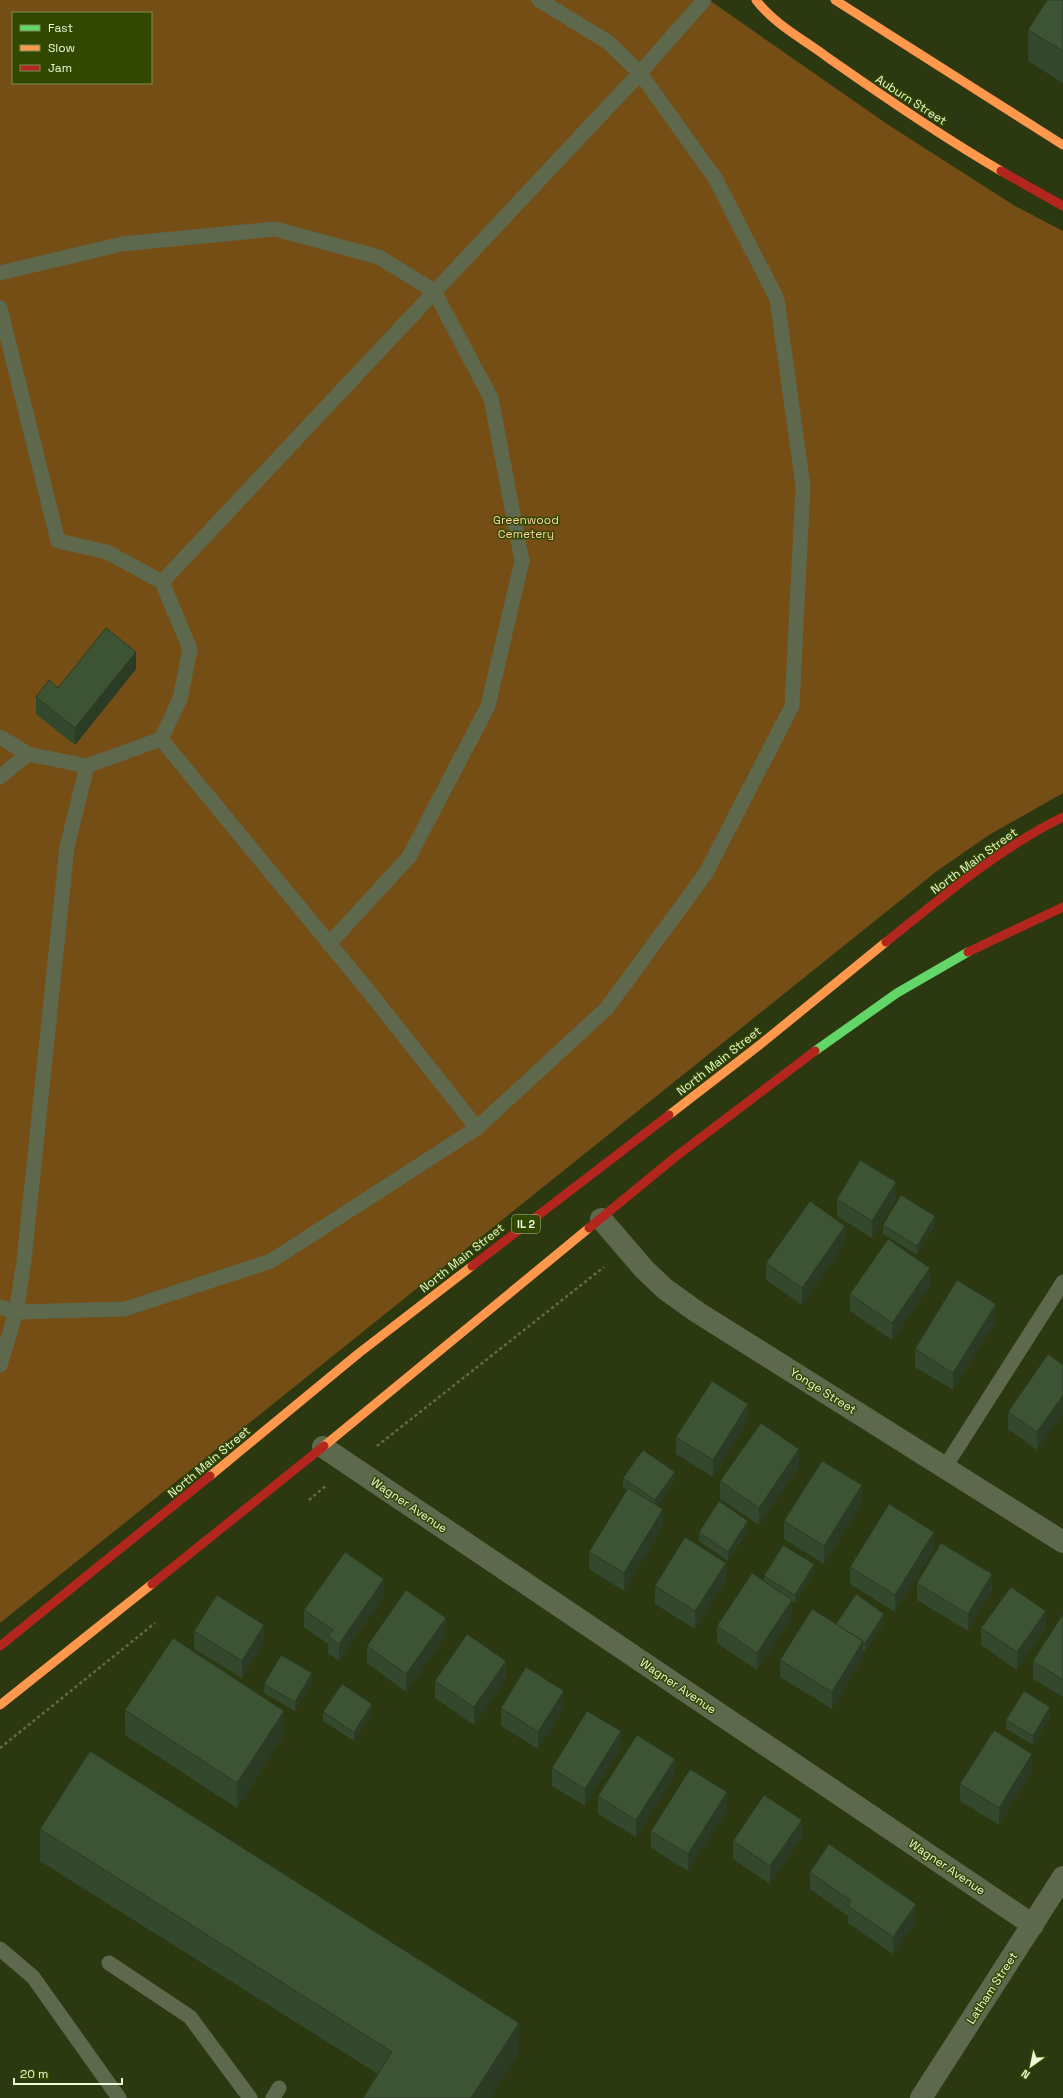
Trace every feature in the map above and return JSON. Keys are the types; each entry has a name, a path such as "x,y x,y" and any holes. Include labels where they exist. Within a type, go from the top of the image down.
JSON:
{"main road":[{"name":"Auburn Street","path":"756,0 766,13 896,106 1008,177 1063,206"},
{"path":"835,0 1063,145"},
{"name":"North Main Street","path":"0,1646 97,1569 359,1353 762,1043 870,954 972,875 1041,828 1063,817"},
{"path":"0,1704 323,1447 674,1158 821,1047 897,992 984,943 1063,907"}],"street":[{"name":"Yonge Street","path":"601,1219 627,1250 665,1289 697,1312 1063,1542"},
{"name":"Wagner Avenue","path":"323,1447 1033,1925"},
{"name":"Latham Street","path":"921,2098 1063,1877"}],"lane":[{"path":"0,1307 16,1312 125,1309 271,1261 477,1128 607,1008 706,873 792,706 803,486 776,298 716,178 640,73 608,42 539,0"},
{"path":"162,582 640,73 704,0"},
{"path":"0,273 122,244 275,229 379,257 434,291 491,398 522,561 488,706 409,857 329,944"},
{"path":"0,308 58,541 107,552 162,582 190,649 180,699 161,740 87,766 28,754 0,737"},
{"path":"161,740 329,944 477,1128"},
{"path":"0,777 28,754"},
{"path":"0,1365 16,1312 24,1262 67,846 87,766"},
{"path":"945,1467 1063,1282"},
{"path":"0,1950 33,1977 119,2098"},
{"path":"109,1963 190,2017 250,2098"}],"path":[{"path":"303,1505 578,1286 627,1250"},
{"path":"0,1748 158,1621"}],"green space":[{"name":"Greenwood Cemetery","path":"0,0 709,0 887,124 1015,206 1063,231 1063,793 989,835 937,871 0,1623"}],"building":[{"path":"1047,0 1063,0 1063,51 1028,30"},
{"path":"106,628 136,652 75,728 36,697 49,680 58,688"},
{"path":"860,1160 896,1182 872,1221 837,1199"},
{"path":"901,1195 935,1216 917,1246 883,1225"},
{"path":"810,1201 845,1226 802,1288 766,1263"},
{"path":"888,1239 930,1268 892,1323 850,1294"},
{"path":"957,1280 996,1304 953,1373 915,1349"},
{"path":"1048,1354 1063,1365 1063,1395 1037,1432 1008,1412"},
{"path":"712,1381 748,1404 713,1460 676,1437"},
{"path":"761,1423 799,1449 759,1508 720,1481"},
{"path":"643,1450 675,1472 655,1500 623,1478"},
{"path":"822,1461 862,1485 824,1546 784,1521"},
{"path":"628,1488 663,1509 624,1573 589,1552"},
{"path":"719,1501 748,1521 728,1552 699,1532"},
{"path":"889,1504 934,1532 895,1595 850,1567"},
{"path":"685,1537 726,1563 695,1611 655,1586"},
{"path":"941,1543 992,1574 968,1614 917,1583"},
{"path":"783,1545 814,1564 795,1595 764,1576"},
{"path":"345,1552 384,1579 339,1644 328,1636 333,1630 304,1610"},
{"path":"752,1573 792,1600 757,1653 717,1626"},
{"path":"1011,1587 1046,1611 1017,1652 981,1628"},
{"path":"406,1590 446,1618 406,1674 367,1646"},
{"path":"856,1594 884,1614 865,1643 836,1624"},
{"path":"217,1595 264,1625 242,1661 194,1631"},
{"path":"812,1609 863,1641 832,1692 780,1660"},
{"path":"1063,1614 1063,1680 1033,1661"},
{"path":"467,1634 506,1661 474,1707 435,1681"},
{"path":"173,1638 284,1711 237,1783 125,1710"},
{"path":"281,1655 312,1673 295,1702 264,1684"},
{"path":"526,1667 564,1691 538,1732 501,1708"},
{"path":"342,1684 372,1704 354,1732 323,1712"},
{"path":"1024,1691 1050,1707 1033,1736 1006,1720"},
{"path":"587,1711 621,1731 585,1789 552,1768"},
{"path":"994,1730 1032,1754 999,1808 960,1784"},
{"path":"637,1735 675,1759 636,1820 598,1796"},
{"path":"90,1751 519,2023 471,2098 363,2098 392,2052 40,1829"},
{"path":"690,1769 727,1792 688,1854 651,1831"},
{"path":"764,1795 802,1820 770,1866 733,1841"},
{"path":"829,1844 916,1904 893,1937 848,1906 851,1901 810,1872"}],"traffic: fast":[{"path":"815,1051 897,993 968,952"}],"traffic: slow":[{"path":"756,0 763,9 780,24 870,87 913,116 1001,171"},
{"path":"835,0 1063,145"},
{"path":"669,1115 762,1043 886,942"},
{"path":"324,1446 589,1228"},
{"path":"210,1476 359,1353 472,1266"},
{"path":"0,1705 152,1584"}],"traffic: jam":[{"path":"1001,171 1063,206"},
{"path":"886,942 949,891 993,859 1039,830 1063,817"},
{"path":"968,952 1063,907"},
{"path":"589,1228 674,1158 815,1051"},
{"path":"472,1266 669,1115"},
{"path":"152,1584 324,1446"},
{"path":"0,1646 210,1476"}]}
